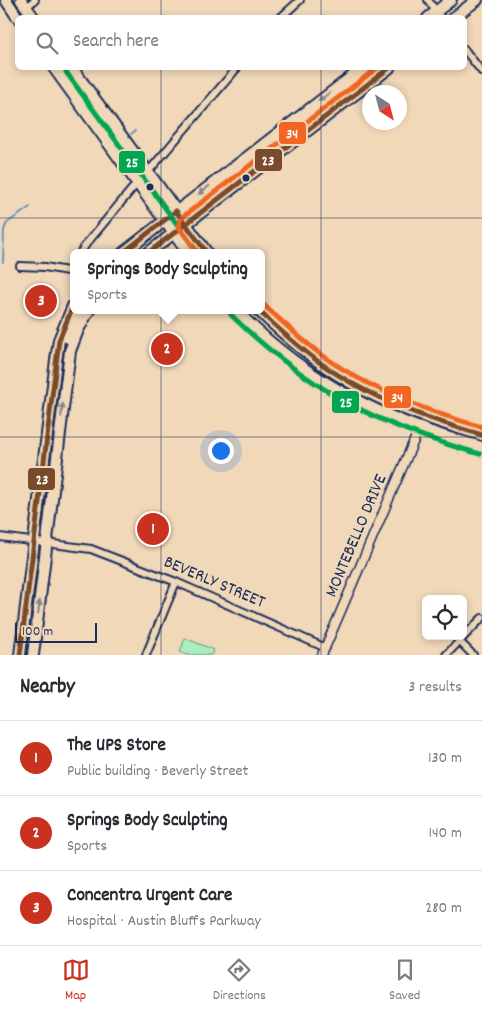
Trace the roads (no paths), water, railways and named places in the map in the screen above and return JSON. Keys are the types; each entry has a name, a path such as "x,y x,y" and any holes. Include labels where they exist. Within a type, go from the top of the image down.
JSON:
{"main road":[{"path":"6,0 16,15"},
{"path":"439,14 451,0"},
{"path":"458,15 476,0"},
{"path":"24,3 32,15"},
{"path":"55,70 185,249"},
{"path":"73,70 204,249"},
{"path":"128,249 360,70"},
{"path":"153,249 386,70"},
{"path":"20,655 59,340 70,313"},
{"path":"70,351 67,341 78,314"},
{"path":"33,655 70,351 87,314"},
{"path":"240,314 280,352 324,382 369,407 419,429 482,447"},
{"path":"263,314 300,347 346,381 420,416 482,435"},
{"path":"369,407 380,405 412,419 420,416"},
{"path":"48,419 53,428 60,433"},
{"path":"419,429 433,427 482,440"}],"street":[{"path":"24,3 36,0"},
{"path":"283,15 300,0"},
{"path":"428,0 439,14"},
{"path":"467,53 482,72"},
{"path":"148,172 235,70"},
{"path":"82,249 137,183"},
{"path":"20,266 70,270"},
{"name":"MONTEBELLO DRIVE","path":"324,651 419,429"},
{"name":"BEVERLY STREET","path":"0,537 92,549 176,582 324,651"},
{"path":"146,655 176,582"},
{"path":"446,655 482,618"},
{"path":"459,641 473,655"}],"waterway":[{"path":"131,134 135,131"},
{"path":"3,262 4,230 7,223 30,207"}],"place":[{"name":"Concentra Urgent Care","path":"41,301"},
{"name":"Springs Body Sculpting","path":"167,349"},
{"name":"The UPS Store","path":"153,529"}]}
